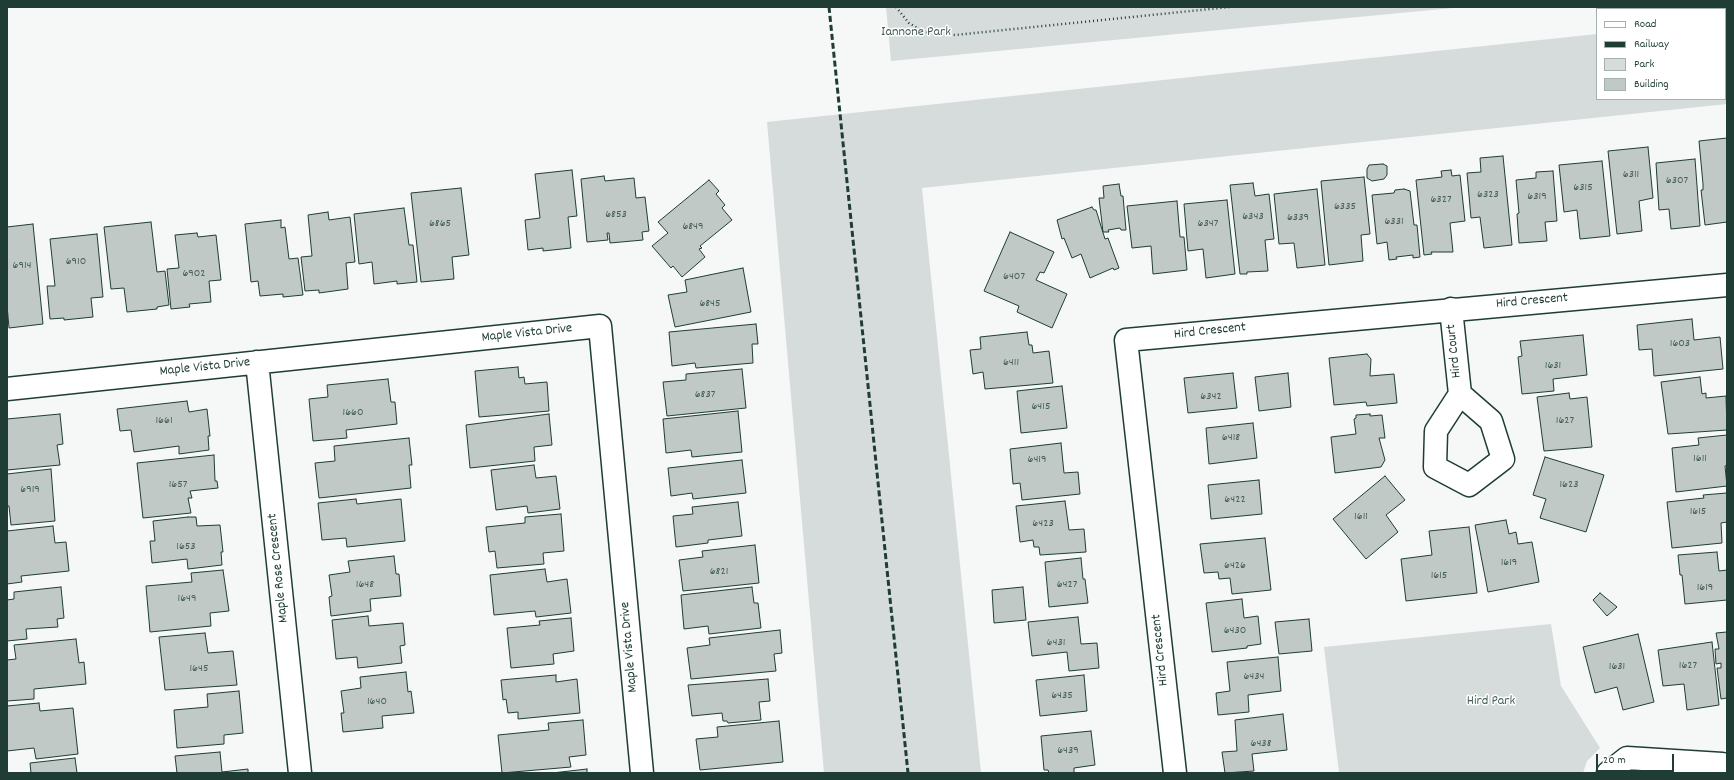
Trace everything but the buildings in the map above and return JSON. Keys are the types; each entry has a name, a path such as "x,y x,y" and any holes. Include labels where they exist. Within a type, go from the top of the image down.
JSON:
{"street":[{"name":"Hird Crescent","path":"1175,773 1126,340 1451,309 1727,285"},
{"name":"Hird Court","path":"1451,309 1460,394"},
{"name":"Maple Vista Drive","path":"7,389 600,326 642,773"},
{"name":"Maple Rose Crescent","path":"257,362 300,773"},
{"path":"1608,773 1627,758 1720,766"}],"path":[{"path":"896,7 909,23 924,32 954,35 1230,7"}],"green space":[{"name":"Iannone Park","path":"886,7 1464,7 891,61"},
{"path":"1727,20 1727,104 922,188 981,773 824,773 767,122 1596,34 1596,100 1726,100"},
{"name":"Hird Park","path":"1551,624 1561,686 1600,748 1587,761 1583,773 1339,773 1324,647"}],"railway":[{"path":"829,7 908,773"}]}
